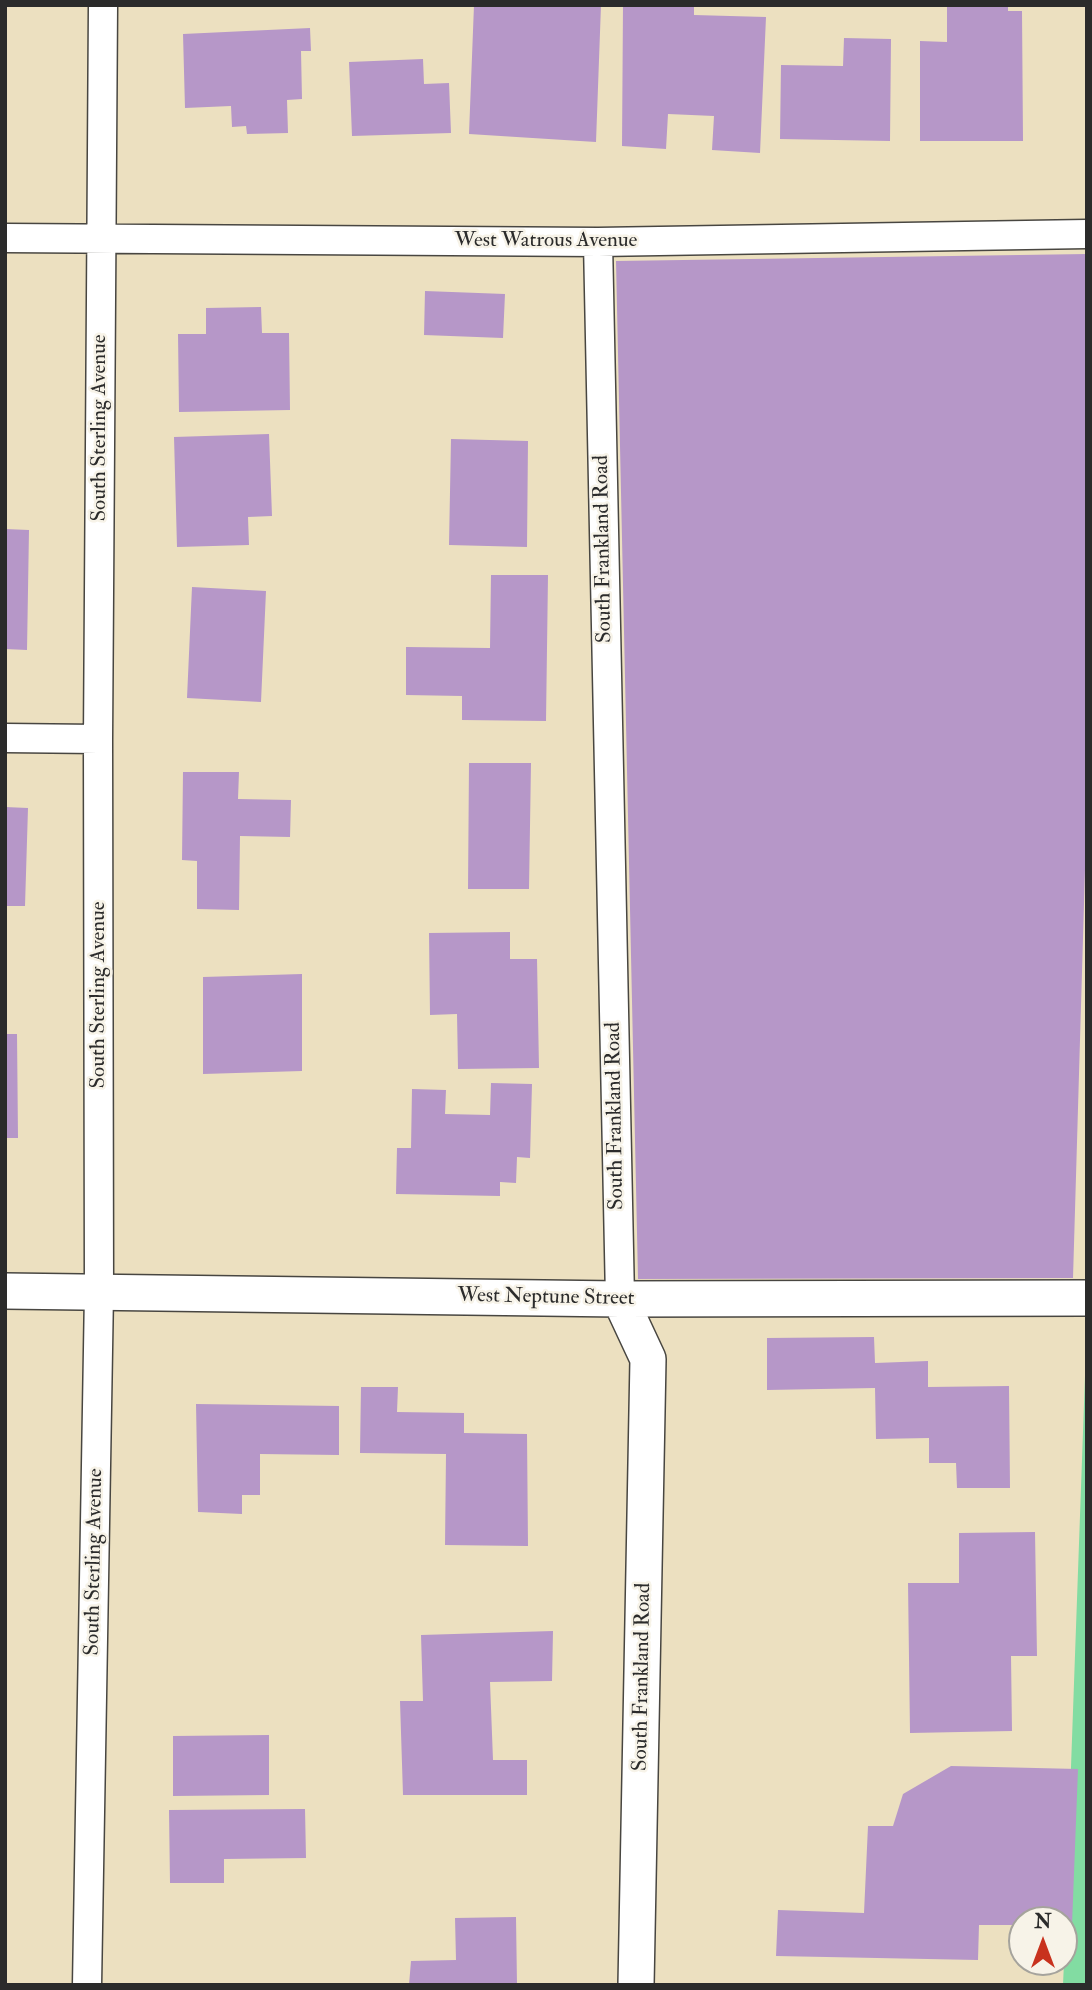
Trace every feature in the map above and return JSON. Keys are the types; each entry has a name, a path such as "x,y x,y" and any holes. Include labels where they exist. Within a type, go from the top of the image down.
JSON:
{"street":[{"name":"South Sterling Avenue","path":"87,1985 99,1292 98,739 103,5"},
{"name":"West Watrous Avenue","path":"5,238 598,242 1087,234"},
{"name":"South Frankland Road","path":"598,242 620,1299 648,1359 636,1985"},
{"path":"5,738 98,739"},
{"name":"West Neptune Street","path":"5,1291 620,1299 1087,1298"}],"green space":[{"path":"1087,1320 1087,1985 1063,1985 1063,1976 1078,1976 1078,1906 1066,1906"}],"building":[{"path":"474,5 601,5 596,142 469,134"},
{"path":"623,5 694,5 694,15 766,17 760,153 712,150 714,116 668,114 666,149 622,146"},
{"path":"947,5 1008,5 1008,11 1022,11 1023,141 920,141 920,41 947,42"},
{"path":"310,28 311,51 301,51 302,99 287,100 288,133 247,134 246,126 232,127 231,106 185,108 183,34"},
{"path":"844,38 891,39 890,141 780,139 781,65 843,66"},
{"path":"423,59 424,84 449,83 451,133 352,136 349,62"},
{"path":"1087,254 1087,802 1073,1278 638,1279 616,261"},
{"path":"425,291 505,294 503,338 424,335"},
{"path":"261,307 262,333 289,333 290,410 179,412 178,334 206,334 206,308"},
{"path":"269,434 272,516 248,517 249,545 177,547 174,437"},
{"path":"451,439 528,441 527,547 449,545"},
{"path":"5,529 29,530 27,650 5,649"},
{"path":"491,575 548,575 546,721 462,720 462,696 406,695 406,647 490,648"},
{"path":"192,587 266,591 261,702 187,698"},
{"path":"469,763 531,763 529,889 468,889"},
{"path":"183,772 239,772 238,799 291,800 290,837 240,836 239,910 197,909 197,861 182,860"},
{"path":"5,807 28,808 25,906 5,906"},
{"path":"510,932 510,959 537,959 539,1068 458,1069 457,1014 430,1015 429,933"},
{"path":"302,974 302,1071 203,1074 203,977"},
{"path":"5,1034 17,1034 18,1138 5,1138"},
{"path":"491,1083 532,1084 530,1158 517,1157 516,1183 500,1182 500,1196 396,1194 397,1148 411,1148 412,1089 446,1090 445,1114 490,1115"},
{"path":"874,1337 875,1363 928,1361 928,1387 1009,1386 1010,1488 957,1488 956,1463 929,1463 929,1438 876,1439 875,1388 767,1390 767,1338"},
{"path":"361,1387 398,1387 397,1412 464,1413 464,1433 527,1434 528,1546 445,1545 446,1454 360,1453"},
{"path":"196,1404 339,1406 339,1455 260,1454 260,1495 242,1495 242,1514 198,1512"},
{"path":"1035,1532 1037,1656 1011,1656 1012,1731 910,1733 908,1583 959,1583 959,1533"},
{"path":"553,1631 552,1681 490,1682 493,1760 527,1760 527,1795 403,1795 400,1701 423,1701 421,1635"},
{"path":"269,1735 269,1795 173,1796 173,1736"},
{"path":"951,1766 1078,1769 1073,1906 1008,1906 1008,1925 979,1925 978,1960 776,1956 778,1910 864,1913 868,1826 893,1826 903,1794"},
{"path":"305,1809 306,1858 224,1859 224,1883 170,1883 169,1810"},
{"path":"516,1917 517,1985 409,1985 411,1961 456,1960 455,1918"}]}
